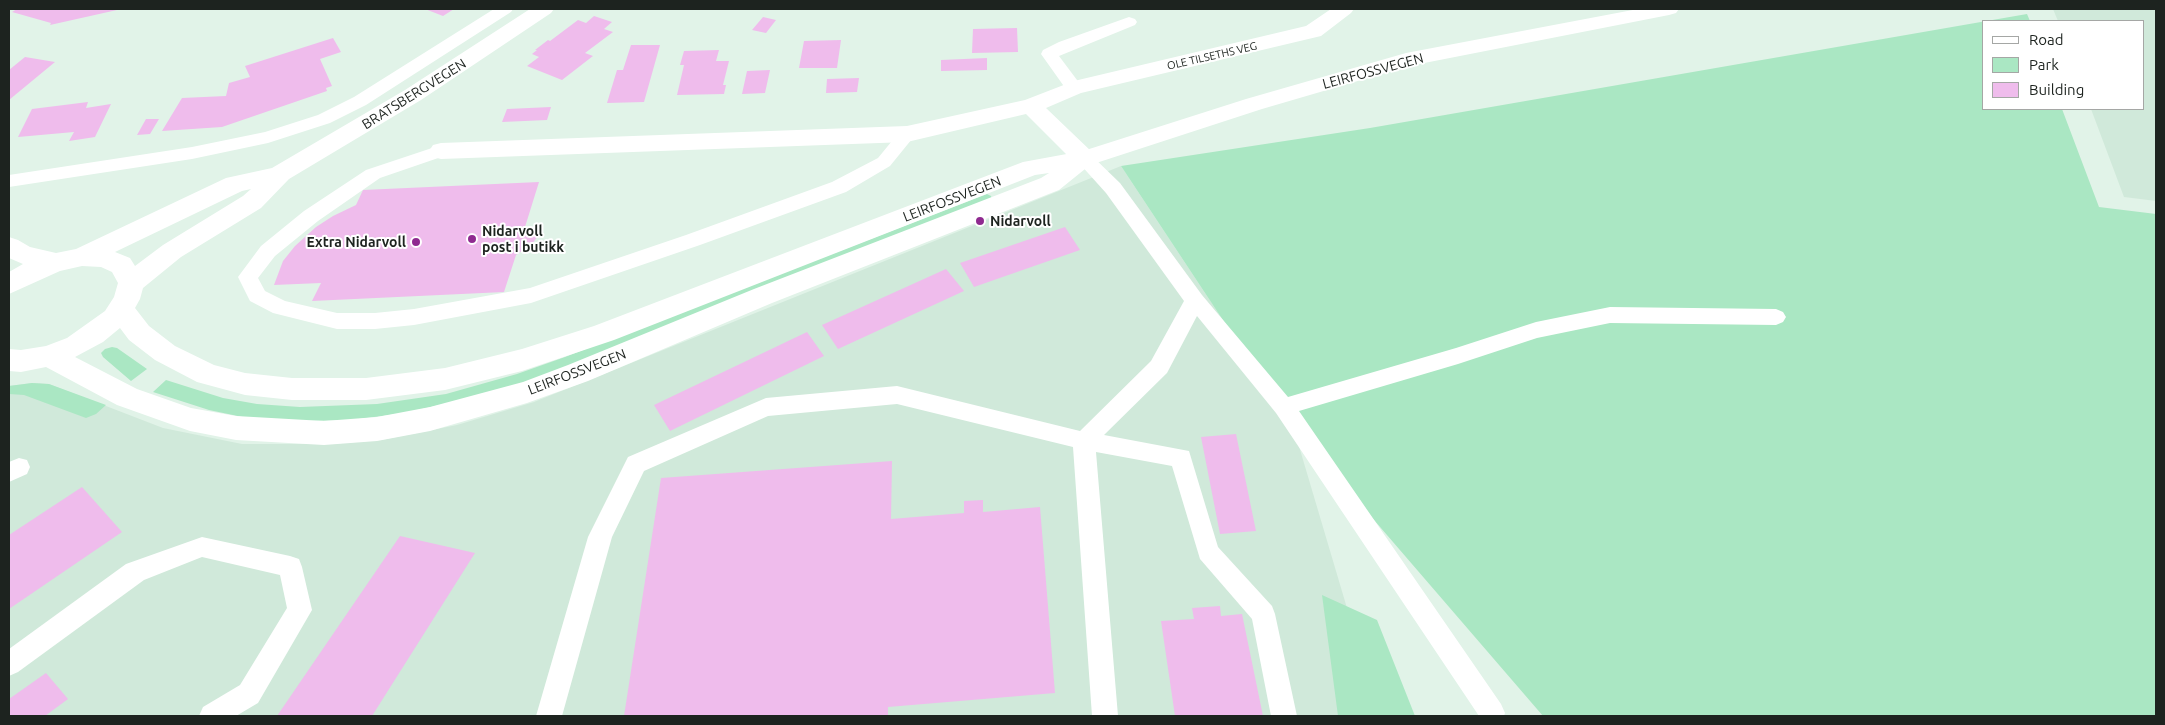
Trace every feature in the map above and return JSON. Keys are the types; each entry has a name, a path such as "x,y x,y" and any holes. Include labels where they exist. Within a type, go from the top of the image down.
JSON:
{"street":[{"name":"BRATSBERGVEGEN","path":"131,283 172,251 252,202 281,173 413,95 544,9"},
{"name":"OLE TILSETHS VEG","path":"1031,106 1074,88 1313,30 1344,9"},
{"name":"LEIRFOSSVEGEN","path":"121,308 139,333 165,353 208,374 245,384 292,389 366,389 445,379 522,360 604,332 778,268 1031,168 1085,159 1254,104 1406,60 1669,9"},
{"path":"441,151 907,134 1031,106 1085,159"},
{"name":"LEIRFOSSVEGEN","path":"49,356 127,397 190,419 236,428 324,433 377,429 430,419 491,403 578,372 763,296 1050,184 1085,159"},
{"name":"BRATSBERGVEGEN","path":"82,257 235,184 281,173"},
{"path":"9,246 23,255 56,262"},
{"path":"9,284 30,272 56,262 82,257 104,258 121,265 131,283 127,300 114,318 93,335 77,345 49,356 13,362"}],"lane":[{"path":"9,181 192,153 268,137 324,119 360,101 505,9"},
{"path":"1074,88 1049,54 1129,22"},
{"path":"441,151 372,174 297,228 268,251 248,277 257,296 280,308 337,321 346,321 414,317 531,295 693,240 839,187 884,162 907,134"},
{"path":"1085,159 1112,188 1195,300 1284,407 1492,713"},
{"path":"1105,716 1084,441 1159,367 1195,300"},
{"path":"1284,407 1458,356 1536,330 1610,315 1776,317"},
{"path":"550,716 600,537 636,464 766,408 897,395 1084,441 1181,458 1208,552 1263,614 1284,716"},
{"path":"9,664 135,572 202,547 290,567 300,610 249,694 212,716"}],"shaded area":[{"path":"2053,9 2156,9 2156,201 2124,197 2091,110 2145,110 2145,20 2058,20"},
{"path":"1121,166 1293,426 1379,716 9,716 9,386 32,383 49,384 163,428 242,444 330,444 381,440 457,425 534,402"}],"green space":[{"path":"2027,14 2030,20 1993,20"},
{"path":"1982,21 1982,110 2062,110 2099,207 2156,214 2156,716 1543,716 1293,426 1121,166 1370,128"},
{"path":"987,194 991,196 992,200 509,389 405,413 351,420 303,421 252,419 209,410 153,392 166,380 223,398 257,404 300,407 377,404 446,394 517,374 565,357"},
{"path":"117,348 147,369 131,381 103,357 101,353 105,349"},
{"path":"32,383 49,384 106,405 96,414 86,418 24,395 9,394 9,386"},
{"path":"1322,595 1377,620 1415,716 1338,716"}],"building":[{"path":"17,9 117,10 50,25 51,23 12,12"},
{"path":"425,9 454,9 443,16"},
{"path":"594,16 612,22 604,29 613,32 585,53 593,56 562,80 527,66 539,57 532,54 537,50 535,50 548,40 550,41 578,20 586,23"},
{"path":"763,17 776,20 766,33 752,30"},
{"path":"1017,28 1018,52 972,53 973,29"},
{"path":"333,38 341,52 320,59 332,86 326,88 327,91 222,127 162,131 182,98 226,96 229,83 250,77 245,66"},
{"path":"841,40 837,68 799,68 804,41"},
{"path":"631,45 660,45 644,102 607,103 617,70 623,70"},
{"path":"719,50 716,61 729,61 723,85 726,85 724,94 677,95 684,65 680,65 684,51"},
{"path":"25,57 55,62 9,100 9,70"},
{"path":"987,58 987,70 941,71 941,60"},
{"path":"770,70 765,93 742,94 747,71"},
{"path":"859,78 857,92 826,93 827,79"},
{"path":"88,102 86,108 111,104 95,137 69,141 74,132 18,137 32,109"},
{"path":"551,107 547,120 502,122 507,109"},
{"path":"146,119 159,119 150,134 137,135"},
{"name":"Extra Nidarvoll","path":"539,182 525,227 541,232 532,244 516,255 504,292 312,301 321,283 274,285 283,261 295,246 316,227 356,205 363,190"},
{"path":"1065,227 1080,250 974,287 960,263"},
{"path":"946,269 964,291 838,349 822,325"},
{"path":"807,332 824,356 670,431 654,405"},
{"path":"1236,434 1256,531 1220,534 1201,437"},
{"path":"892,461 891,519 964,513 964,501 983,500 983,512 1040,507 1055,693 888,707 888,716 624,716 661,478"},
{"path":"82,487 122,532 9,609 9,535"},
{"path":"400,536 475,553 372,716 277,716"},
{"path":"1220,606 1221,616 1242,614 1263,716 1175,716 1161,621 1194,619 1192,608"},
{"path":"46,673 68,699 45,716 9,716 9,699"}],"place":[{"name":"Nidarvoll","path":"980,221"},
{"name":"Nidarvoll post i butikk","path":"472,239"},
{"name":"Extra Nidarvoll","path":"416,242"}]}
